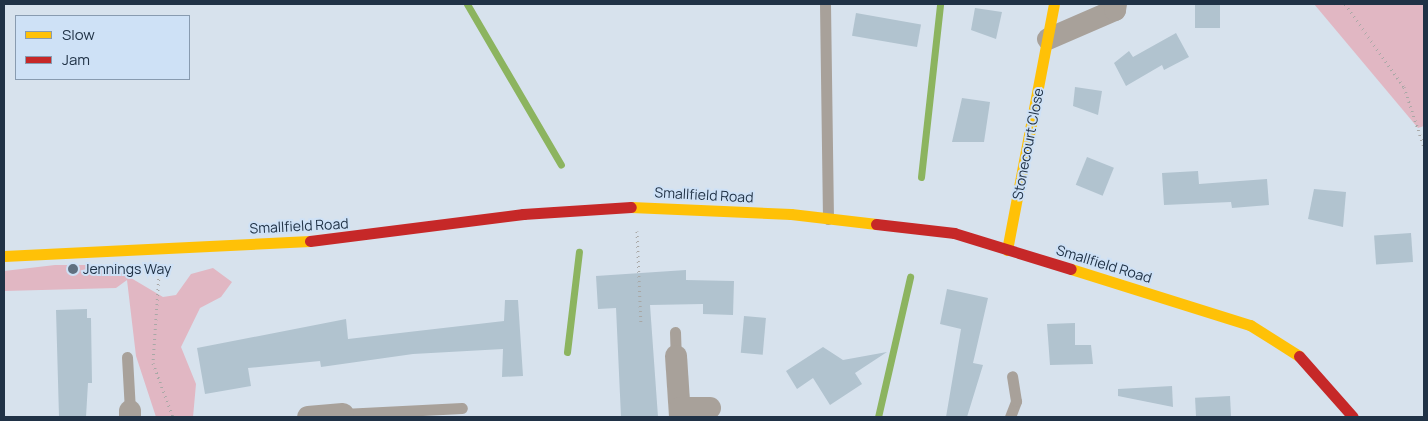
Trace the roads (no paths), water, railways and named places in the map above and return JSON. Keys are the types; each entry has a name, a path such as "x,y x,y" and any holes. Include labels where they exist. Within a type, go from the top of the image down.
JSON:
{"street":[{"name":"Stonecourt Close","path":"1008,250 1054,4"},
{"path":"1048,39 1115,10 1116,4"},
{"name":"Smallfield Road","path":"4,256 351,239 523,214 636,207 828,219 954,233 1250,325 1298,355 1353,417"},
{"path":"676,356 680,413 710,408"},
{"path":"308,417 343,414"}],"lane":[{"path":"825,4 828,219"},
{"path":"675,332 676,356"},
{"path":"128,357 130,414"},
{"path":"1010,417 1016,401 1012,376"},
{"path":"343,414 462,408"}],"waterway":[{"path":"467,4 561,165"},
{"path":"921,177 940,4"},
{"path":"567,352 579,252"},
{"path":"878,417 910,277"}],"place":[{"name":"Jennings Way","path":"73,269"}]}
